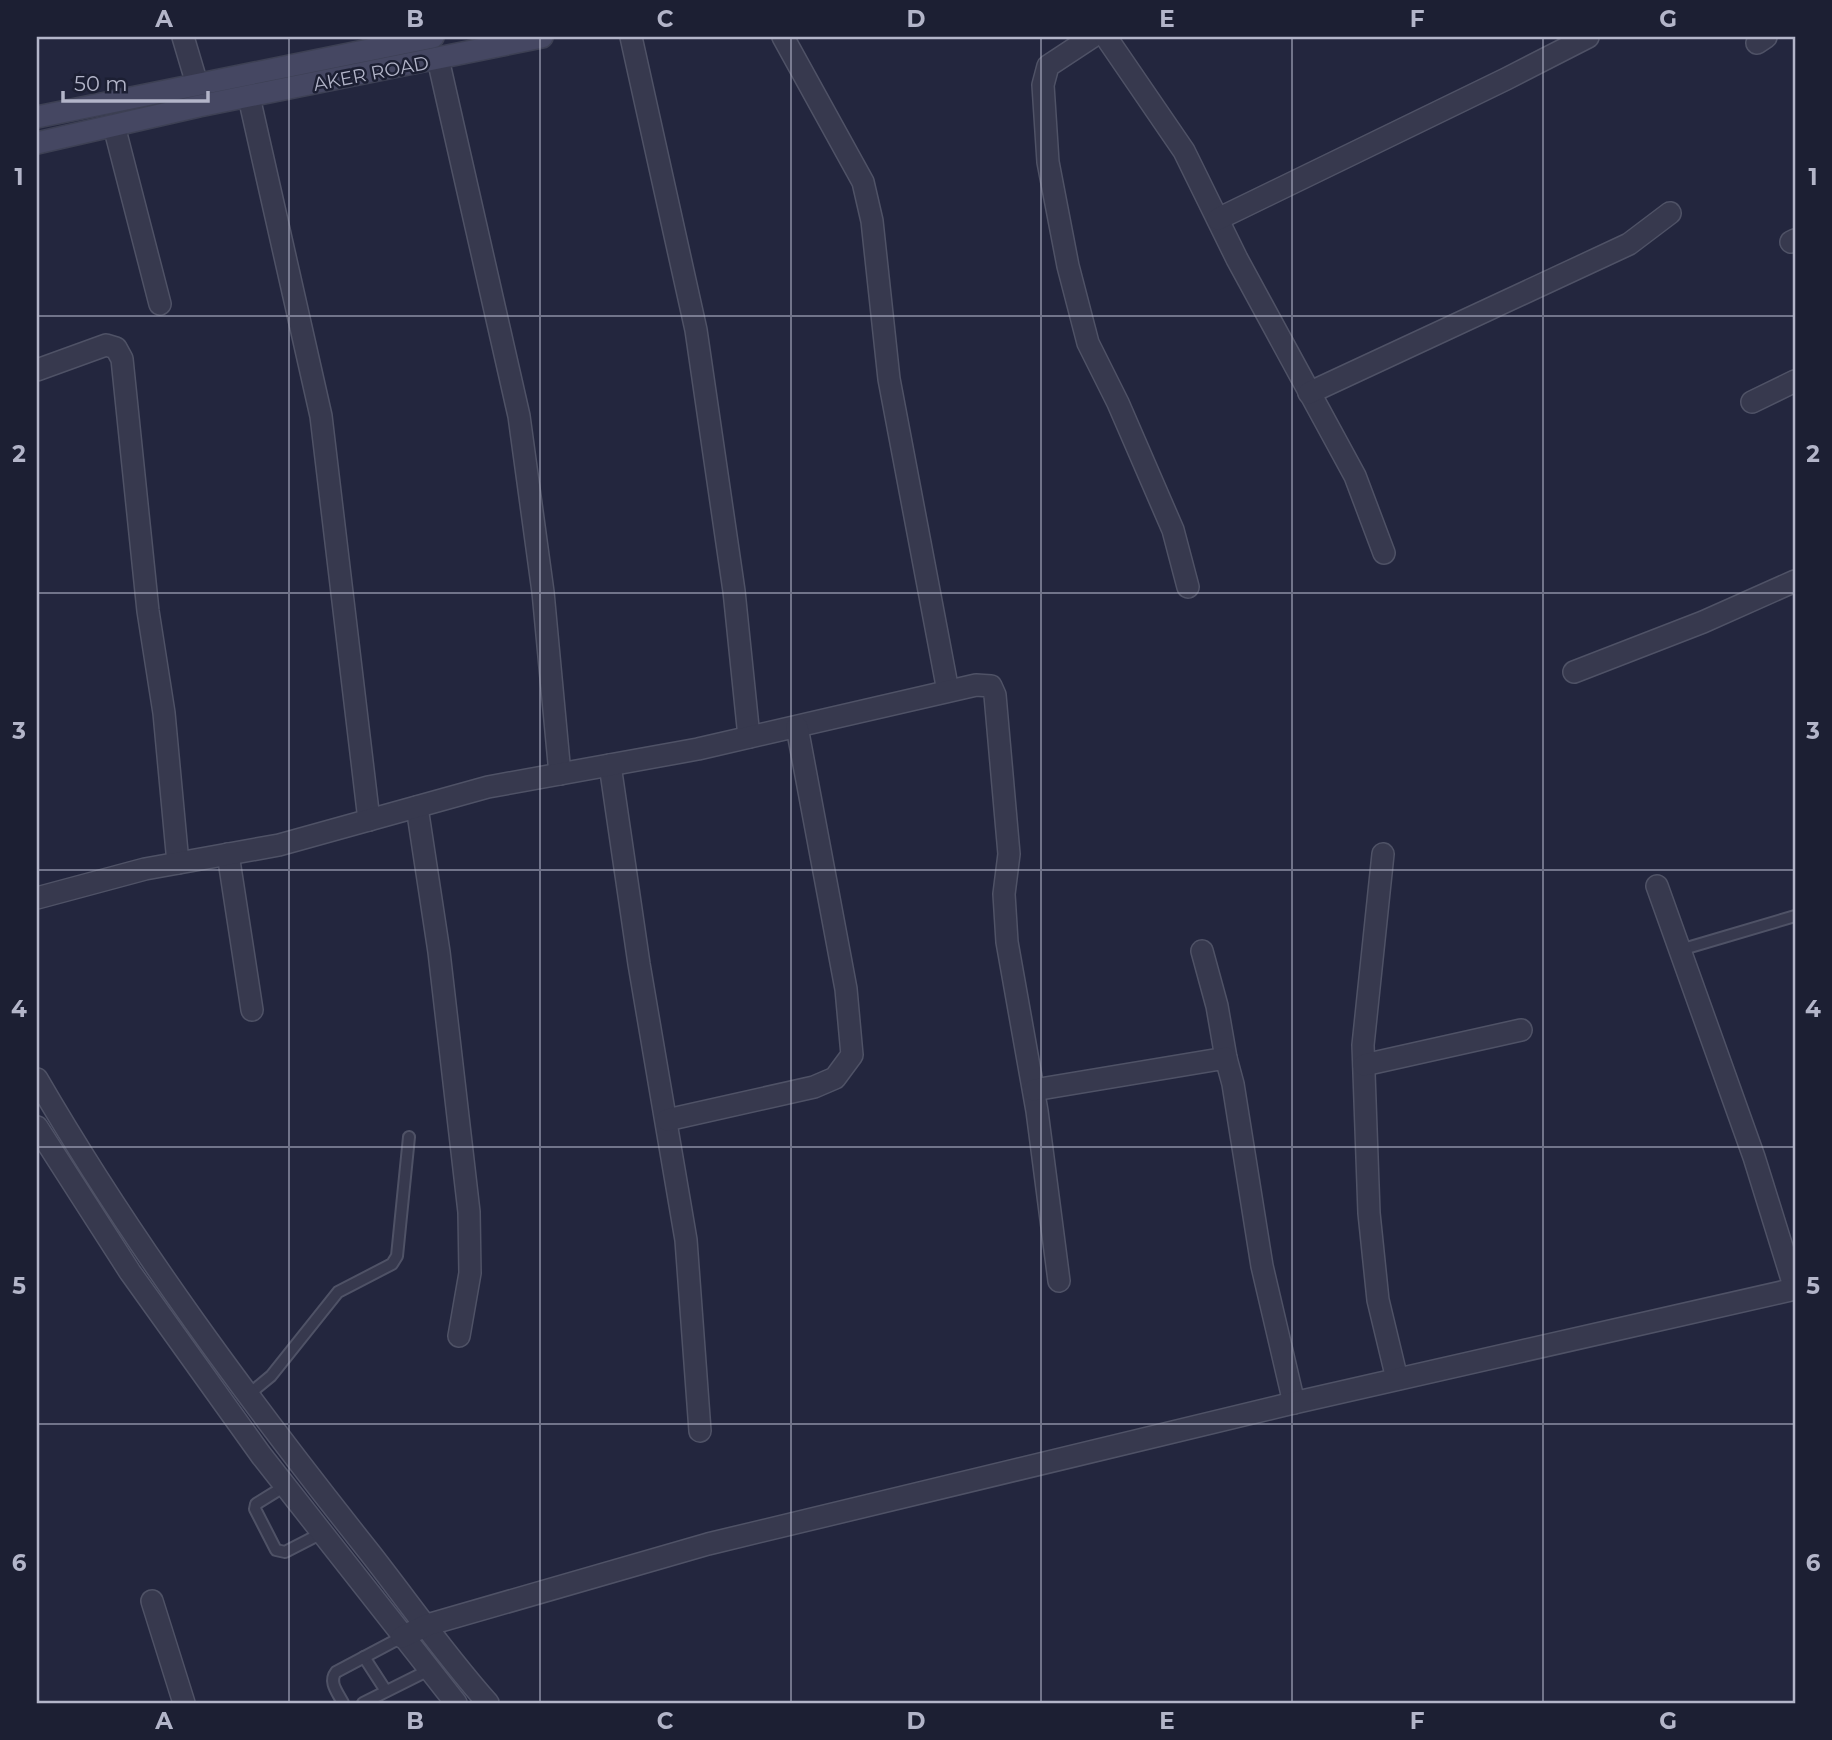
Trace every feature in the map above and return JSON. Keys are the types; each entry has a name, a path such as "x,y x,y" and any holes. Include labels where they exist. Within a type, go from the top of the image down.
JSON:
{"street":[{"path":"183,37 197,84"},
{"name":"AKER ROAD","path":"37,117 242,77 393,41 433,37"},
{"name":"AKER ROAD","path":"37,143 199,106 438,59 513,40 542,37"},
{"path":"631,37 696,330 734,590 749,737"},
{"path":"783,37 863,182 872,222 889,379 948,691"},
{"path":"1091,37 1048,66 1043,85 1048,162 1068,265 1088,343 1118,403 1173,530 1188,587"},
{"path":"1105,37 1184,151 1309,393 1355,475 1384,553"},
{"path":"1218,219 1588,37"},
{"path":"438,59 519,416 543,592 560,774"},
{"path":"249,97 321,416 369,820"},
{"path":"114,126 160,304"},
{"path":"1309,393 1629,244 1670,213"},
{"path":"37,370 106,345 116,348 122,359 148,611 164,713 178,863"},
{"path":"1752,402 1795,381"},
{"path":"1574,672 1703,622 1795,581"},
{"path":"37,898 145,869 279,845 488,787 797,727 976,685 991,686 995,695 1009,854 1004,894 1007,942 1034,1090 1059,1281"},
{"path":"667,1120 814,1087 835,1078 852,1055 846,989 797,727"},
{"path":"610,765 639,964 686,1240 700,1431"},
{"path":"417,807 441,965 469,1212 470,1273 459,1336"},
{"path":"228,854 252,1010"},
{"path":"1383,854 1363,1045 1369,1213 1378,1300 1397,1380"},
{"path":"402,1637 427,1625 708,1544 1294,1403 1795,1289 1754,1157 1657,886"},
{"path":"1202,951 1217,1006 1233,1084 1262,1266 1294,1403"},
{"path":"1364,1065 1521,1030"},
{"path":"1034,1090 1226,1058"},
{"path":"37,1079 150,1258 248,1395 488,1703"},
{"path":"40,1140 130,1272 285,1486 429,1670 447,1701"},
{"path":"152,1601 184,1703"}],"lane":[{"path":"1680,950 1795,916"},
{"path":"248,1395 271,1376 338,1292 392,1264 397,1256 409,1137"},
{"path":"285,1486 256,1504 255,1509 276,1550 285,1552 322,1533"},
{"path":"343,1703 333,1684 336,1672 402,1637"},
{"path":"365,1657 386,1691"},
{"path":"363,1703 429,1670"}]}
